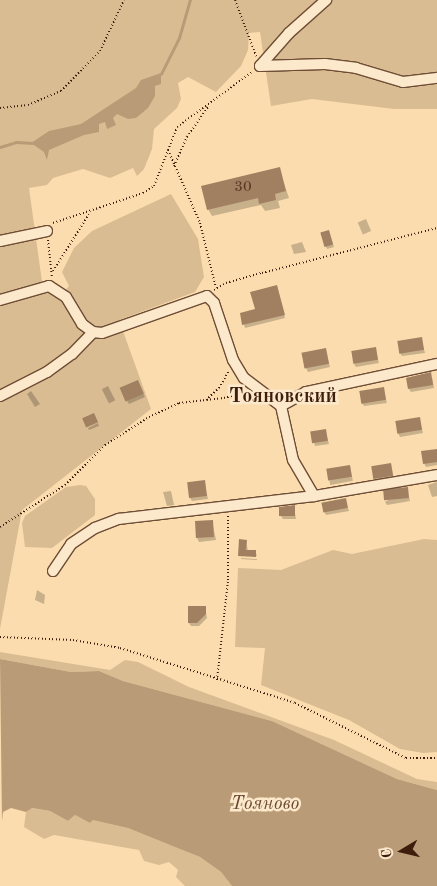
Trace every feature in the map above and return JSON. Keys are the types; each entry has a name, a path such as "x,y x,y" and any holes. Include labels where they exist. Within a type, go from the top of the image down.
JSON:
{"street":[{"path":"260,66 289,33 326,0"},
{"path":"260,66 325,64 356,68 403,82 437,78"},
{"path":"0,241 47,231"},
{"path":"0,300 49,286 66,297 82,324 93,332 102,333 207,296 220,316 233,360 244,378 256,389 282,406 294,460 314,496"},
{"path":"0,396 47,372 72,354 93,332"},
{"path":"282,406 306,392 437,364"},
{"path":"53,571 71,544 95,528 119,519 146,518 314,496 437,475"}],"path":[{"path":"0,108 28,105 61,91 100,51 124,0"},
{"path":"53,271 47,231 49,225 60,220 90,213 143,193 154,186 177,127 209,106 260,66 236,0"},
{"path":"174,166 187,137 209,106"},
{"path":"168,148 174,166 200,223 216,288"},
{"path":"49,286 53,271 90,213"},
{"path":"207,296 216,288 277,268 437,228"},
{"path":"206,400 219,388 233,360"},
{"path":"0,527 65,485 123,432 173,406 256,389"},
{"path":"217,680 228,580 228,506"},
{"path":"0,637 73,640 120,648 295,703 406,758 437,758"}],"shaded area":[{"path":"0,0 437,0 437,109 394,109 312,99 271,106 260,32 249,33 248,50 241,66 216,92 188,77 178,83 181,99 177,108 154,129 152,149 144,169 137,176 133,168 110,178 83,169 53,178 47,185 29,188 43,289 60,296 69,286 62,272 74,248 92,231 171,194 198,239 204,277 195,292 119,320 151,409 22,510 0,629"},
{"path":"86,486 95,499 95,515 52,548 25,547 22,523 25,516 66,487"},
{"path":"424,539 437,540 437,752 423,753 400,749 349,720 261,685 265,648 235,647 238,568 281,570 333,550 352,554"},
{"path":"0,652 110,670 125,660 138,662 189,687 334,740 417,779 437,782 437,790 397,779 272,721 123,681 99,671 71,672 0,659"},
{"path":"31,808 50,811 68,821 75,815 90,823 93,819 128,828 200,857 221,872 232,886 185,886 176,877 178,870 169,862 159,865 144,861 139,850 54,835 44,839 24,827 26,812"}],"water":[{"path":"161,73 161,84 155,86 155,96 148,108 136,118 128,119 117,114 113,118 116,125 107,129 105,122 99,124 99,132 84,135 49,150 47,160 44,152 31,143 49,131 81,124 136,88 141,80"},
{"name":"Тояново","path":"0,659 71,672 99,671 123,681 272,721 397,779 437,790 437,886 232,886 221,872 200,857 128,828 93,820 90,823 75,815 68,821 50,811 32,808 26,812 11,808 3,812 2,821"}],"building":[{"path":"280,167 286,191 275,194 276,200 259,204 258,198 207,210 201,186"},
{"path":"329,230 333,244 324,247 320,232"},
{"path":"277,285 285,315 242,325 240,313 255,309 250,292"},
{"path":"422,337 424,350 399,354 397,341"},
{"path":"376,347 378,360 353,364 351,351"},
{"path":"326,348 329,364 305,368 301,353"},
{"path":"431,372 433,385 408,389 406,378"},
{"path":"138,380 144,394 125,402 120,388"},
{"path":"384,387 386,400 361,404 359,391"},
{"path":"94,413 98,422 86,427 82,418"},
{"path":"420,417 422,430 397,434 395,421"},
{"path":"326,429 328,441 312,443 310,432"},
{"path":"437,449 437,462 423,464 421,451"},
{"path":"391,463 393,476 373,479 371,466"},
{"path":"350,465 352,477 328,481 326,469"},
{"path":"205,480 207,496 189,498 187,482"},
{"path":"408,487 409,498 384,500 383,489"},
{"path":"346,498 348,508 323,513 321,503"},
{"path":"295,505 295,516 279,516 279,507"},
{"path":"213,520 214,537 196,538 195,521"},
{"path":"239,539 247,540 246,550 256,550 256,557 238,556"},
{"path":"188,606 206,606 206,614 197,623 188,623"}],"waterway":[{"path":"161,74 179,38 190,0"},
{"path":"0,147 16,142 33,143"}],"district":[{"name":"Тояновский","path":"283,397"}]}
